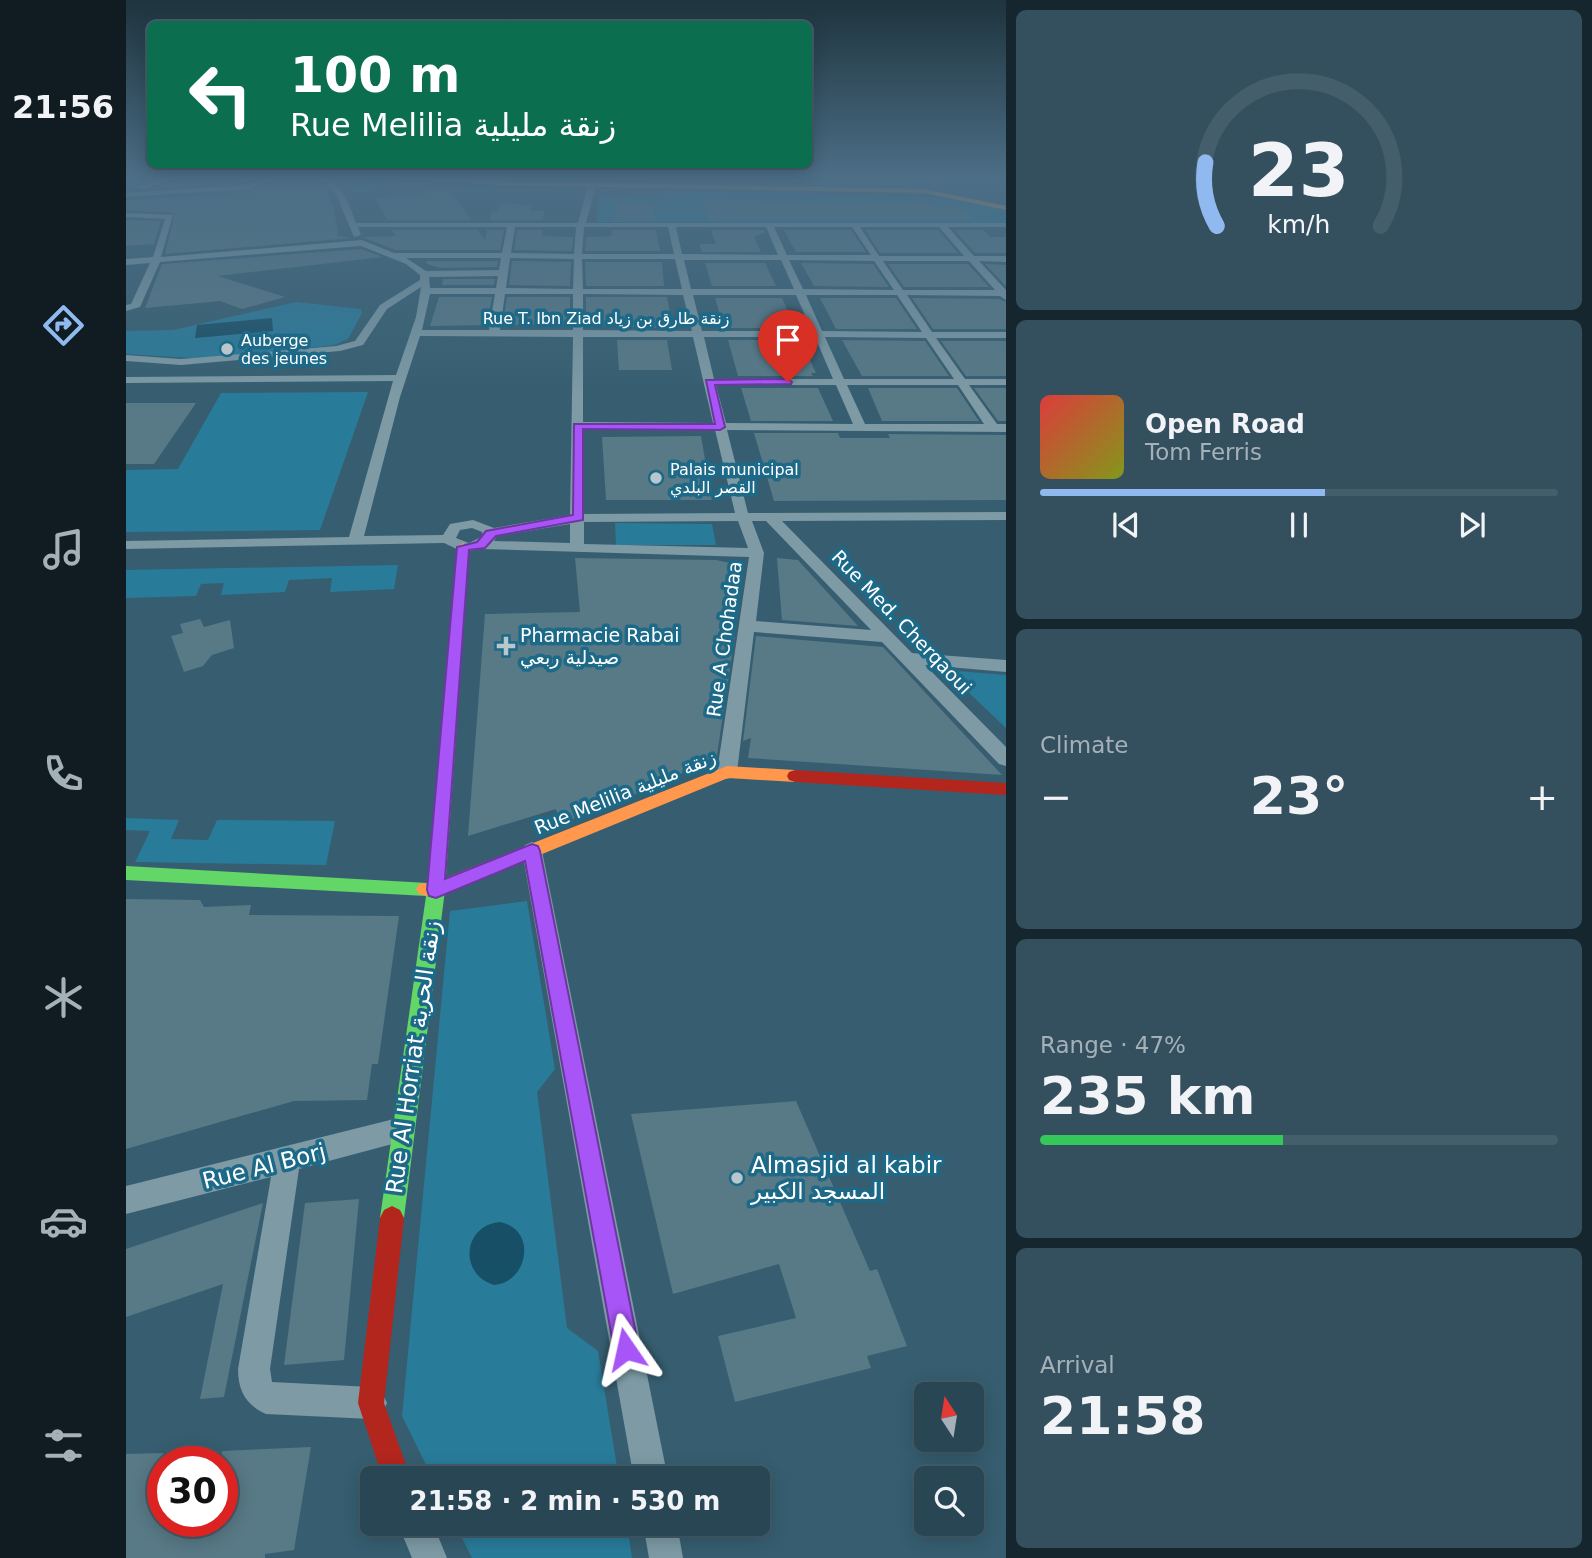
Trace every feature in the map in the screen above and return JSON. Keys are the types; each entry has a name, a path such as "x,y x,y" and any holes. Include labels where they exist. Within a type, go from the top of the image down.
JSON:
{"street":[{"path":"126,308 135,307 160,249"},
{"path":"126,262 293,249"},
{"path":"378,249 395,255 1006,259"},
{"path":"494,333 506,249"},
{"path":"577,548 578,249"},
{"name":"Rue A Chohadaa","path":"677,249 742,515 757,553 727,772"},
{"path":"779,249 861,428"},
{"path":"870,249 961,382 999,428"},
{"path":"962,249 1005,294"},
{"path":"395,255 425,282 500,292 1005,294"},
{"path":"126,358 194,361 336,349 359,343 383,307 425,282 503,273"},
{"path":"355,542 415,333 425,282"},
{"name":"Rue T. Ibn Ziad زنقة طارق بن زياد","path":"415,333 1006,335"},
{"path":"126,380 400,378"},
{"path":"709,382 1006,382"},
{"path":"578,426 999,428"},
{"name":"Rue Med. Cherqaoui","path":"768,515 1006,759"},
{"path":"126,545 447,539 463,547 579,517 1006,516"},
{"path":"447,539 450,531 467,524 484,527 486,539"},
{"path":"486,539 577,548 757,553"},
{"name":"Rue Al Horriat زنقة الحرية","path":"393,1466 371,1403 401,1130 436,890 463,547"},
{"path":"748,626 887,637"},
{"path":"907,658 1006,666"},
{"name":"Rue Melilia زنقة مليلية","path":"436,890 727,772 1006,789"},
{"path":"532,851 649,1466"},
{"path":"126,873 436,890"},
{"name":"Rue Al Borj","path":"126,1200 401,1130"},
{"path":"287,1161 254,1369 254,1385 258,1393 266,1398 371,1403"},
{"path":"420,1536 430,1558"},
{"path":"662,1536 666,1558"}],"shaded area":[{"path":"296,302 361,309 362,313 348,339 334,345 248,355 192,358 126,354 126,331 173,330"},
{"path":"272,318 273,331 195,338 197,325"},
{"path":"368,392 320,530 126,532 126,470 178,469 221,393"},
{"path":"615,523 712,524 716,545 616,545"},
{"path":"398,565 394,589 330,592 332,578 289,580 285,592 221,595 224,583 201,584 196,596 126,598 126,570"},
{"path":"945,670 1006,675 1006,728"},
{"path":"126,818 179,820 171,839 208,840 217,820 335,821 326,865 135,862 150,831 126,830"},
{"path":"527,901 555,1069 537,1092 567,1328 598,1351 617,1466 427,1466 402,1416 450,911"},
{"path":"500,1222 520,1234 524,1255 515,1275 506,1282 494,1285 482,1279 475,1271 470,1261 470,1250 472,1240 478,1232 488,1225"},
{"path":"461,1536 629,1536 632,1558 472,1558"}],"building":[{"path":"166,249 227,249 165,254"},
{"path":"361,249 383,257 218,276 285,297 242,309 220,301 145,308 162,264"},
{"path":"392,249 500,249 500,250"},
{"path":"514,249 572,249 572,251"},
{"path":"585,249 660,249 660,251 585,251"},
{"path":"701,249 759,249 761,252 702,252"},
{"path":"794,249 864,249 866,252 796,252"},
{"path":"877,249 954,249 958,253 880,253"},
{"path":"971,249 1006,249 1006,253 975,253"},
{"path":"426,261 498,261 497,267 440,268 427,264"},
{"path":"512,261 571,262 570,286 509,285"},
{"path":"585,262 662,262 664,286 586,286"},
{"path":"705,263 765,263 776,286 712,286"},
{"path":"801,263 873,264 889,287 814,286"},
{"path":"888,264 968,264 989,287 904,287"},
{"path":"985,264 1006,265 1006,286"},
{"path":"443,279 495,279 494,285 442,285"},
{"path":"439,297 492,297 487,325 430,326"},
{"path":"507,297 570,297 570,325 503,325"},
{"path":"586,297 667,297 672,323 665,328 586,325"},
{"path":"715,298 782,298 796,328 724,328"},
{"path":"820,298 896,298 917,329 836,329"},
{"path":"912,298 999,299 1006,302 1006,329 933,329"},
{"path":"617,340 667,340 672,370 619,370"},
{"path":"728,340 801,340 816,373 811,373 813,376 738,376"},
{"path":"842,340 925,341 949,376 862,376"},
{"path":"941,341 1006,341 1006,376 966,376"},
{"path":"741,388 818,388 833,421 751,421"},
{"path":"868,388 957,388 979,421 882,421"},
{"path":"974,388 1006,388 1006,421 998,421"},
{"path":"126,403 196,403 154,464 126,464"},
{"path":"754,433 838,433 840,438 890,438 888,434 1006,435 1006,500 774,501"},
{"name":"Palais municipal القصر البلدي","path":"701,436 712,500 606,500 602,437"},
{"path":"575,558 716,560 736,564 728,633 735,634 717,755 661,784 560,824 556,809 468,836 485,614 580,612"},
{"path":"777,558 798,560 858,626 782,620"},
{"path":"200,619 204,627 230,620 234,648 212,655 203,666 184,672 171,636 183,633 180,624"},
{"path":"756,636 883,647 1002,775 748,758 751,738 743,741"},
{"path":"126,899 200,900 204,907 251,905 249,915 399,916 378,1064 372,1064 367,1100 294,1101 126,1149"},
{"name":"Almasjid al kabir المسجد الكبير","path":"796,1101 870,1271 877,1269 907,1346 867,1356 871,1368 735,1402 718,1336 796,1318 779,1264 673,1294 631,1114"},
{"path":"359,1199 344,1360 284,1365 305,1203"},
{"path":"263,1203 224,1397 200,1399 223,1284 126,1317 126,1249"},
{"path":"311,1447 294,1550 265,1554 265,1558 126,1558 126,1454 147,1453 147,1537 238,1537 238,1450"}],"traffic: fast":[{"path":"392,1218 436,890 446,764"},
{"path":"126,873 425,889"}],"traffic: slow":[{"path":"446,764 463,547"},
{"path":"425,889 436,890 727,772 795,776"}],"traffic: jam":[{"path":"795,776 1006,789"},
{"path":"392,1218 371,1403 393,1466"}],"place":[{"name":"Auberge des jeunes","path":"227,349"},
{"name":"Palais municipal القصر البلدي","path":"656,478"},
{"name":"Pharmacie Rabai صيدلية ربعي","path":"506,646"},
{"name":"Almasjid al kabir المسجد الكبير","path":"737,1178"}],"route":[{"path":"626,1349 532,851 436,890 463,547 481,545 490,537 490,533 579,517 578,426 720,427 709,382 788,382"}]}
